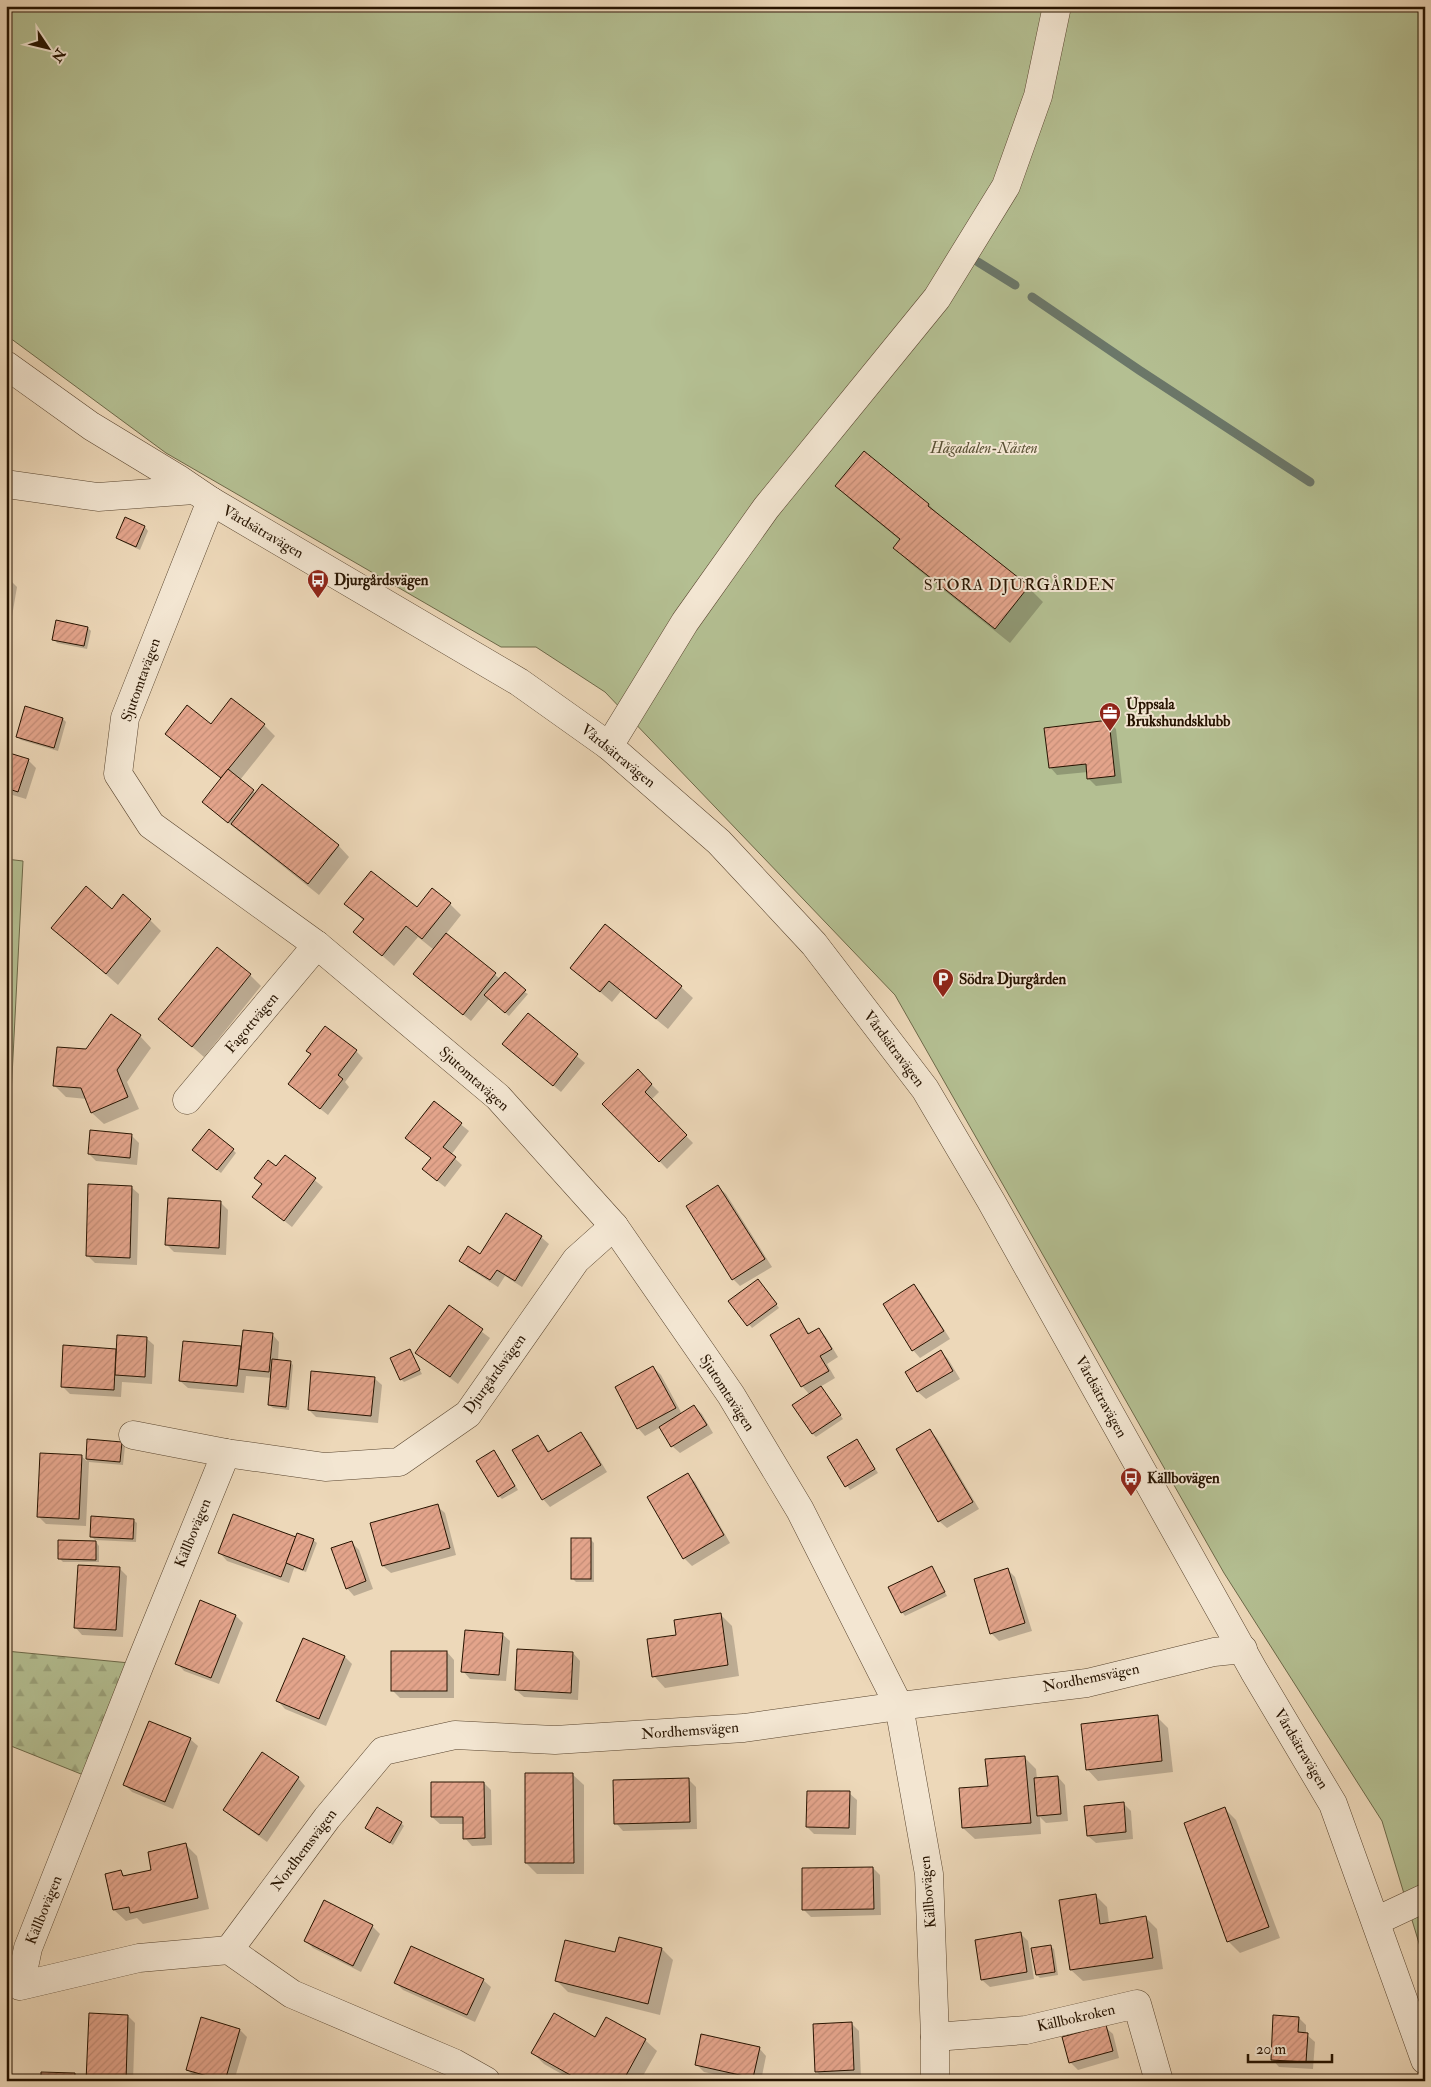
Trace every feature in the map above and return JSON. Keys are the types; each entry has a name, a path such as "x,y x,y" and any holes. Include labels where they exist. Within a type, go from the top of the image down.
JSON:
{"street":[{"path":"609,746 685,622 793,474 937,298 1006,186 1038,96 1057,6"},
{"name":"Vårdsätravägen","path":"6,365 91,426 202,496 519,682 609,746 719,842 814,944 925,1089 991,1201 1254,1671 1333,1804 1376,1920 1423,2060"},
{"path":"6,484 98,497 202,496"},
{"name":"Sjutomtavägen","path":"202,496 125,718 118,774 151,825 317,945 498,1097 614,1226 731,1395 800,1510 899,1706"},
{"name":"Fagottvägen","path":"187,1100 317,945"},
{"name":"Djurgårdsvägen","path":"133,1435 226,1453 324,1467 399,1462 468,1414 576,1260 614,1226"},
{"name":"Källbovägen","path":"13,1994 28,1948 226,1453"},
{"name":"Nordhemsvägen","path":"229,1950 327,1818 383,1752 455,1736 555,1740 744,1728 1086,1682 1214,1652 1243,1649"},
{"name":"Källbovägen","path":"899,1706 929,1874 936,2038 935,2081"},
{"path":"1376,1920 1425,1898"},
{"path":"229,1950 292,1994 454,2064 486,2081"},
{"name":"Källbovägen","path":"13,1994 139,1958 229,1950"},
{"name":"Källbokroken","path":"936,2038 1026,2030 1137,2004 1159,2081"}],"green space":[{"name":"Hågadalen-Nåsten","path":"6,6 1425,6 1425,1963 1382,1821 1224,1573 895,995 605,692 536,647 501,647 166,453 6,335"},
{"path":"6,859 23,861 6,1194"},
{"path":"6,1651 140,1664 96,1780 6,1744"}],"building":[{"path":"864,451 929,504 928,506 1029,586 995,629 893,548 900,539 835,486"},
{"path":"125,517 145,526 136,547 116,538"},
{"path":"56,620 88,627 84,646 52,640"},
{"path":"231,698 265,724 221,778 165,734 187,705 211,724"},
{"path":"25,706 63,718 54,748 16,737"},
{"path":"1109,720 1115,776 1087,779 1086,764 1049,768 1044,728"},
{"path":"6,752 29,759 18,792 6,788"},
{"path":"228,769 254,790 228,823 202,802"},
{"path":"262,784 339,845 308,884 231,824"},
{"path":"371,871 417,907 432,888 451,903 422,939 406,926 382,956 353,932 364,919 344,904"},
{"path":"86,886 112,909 123,894 151,919 106,974 51,928"},
{"path":"605,924 682,986 656,1019 609,981 600,992 570,968"},
{"path":"446,933 496,973 463,1015 413,974"},
{"path":"217,947 251,974 192,1047 158,1019"},
{"path":"505,972 526,990 505,1013 484,995"},
{"path":"528,1013 578,1054 553,1086 502,1044"},
{"path":"111,1014 141,1035 117,1070 128,1097 91,1113 81,1088 53,1086 57,1047 86,1049"},
{"path":"325,1026 357,1050 338,1075 343,1079 320,1109 288,1084 311,1054 306,1051"},
{"path":"638,1069 652,1084 645,1092 687,1135 659,1162 602,1104"},
{"path":"434,1101 462,1123 443,1147 456,1157 437,1181 422,1169 431,1158 405,1138"},
{"path":"209,1129 234,1149 217,1170 192,1150"},
{"path":"90,1130 132,1134 130,1158 88,1154"},
{"path":"285,1155 316,1178 284,1221 252,1197 262,1184 254,1178 268,1160 276,1166"},
{"path":"88,1184 132,1186 130,1258 86,1256"},
{"path":"718,1185 765,1259 732,1280 686,1206"},
{"path":"168,1198 221,1201 219,1248 165,1245"},
{"path":"506,1213 542,1236 515,1281 497,1270 490,1280 459,1261 468,1246 480,1254"},
{"path":"758,1279 777,1304 747,1326 728,1301"},
{"path":"914,1284 944,1331 912,1351 883,1304"},
{"path":"449,1305 483,1329 450,1377 415,1353"},
{"path":"799,1318 808,1334 819,1328 832,1349 820,1356 829,1371 801,1387 770,1335"},
{"path":"243,1330 273,1333 269,1372 239,1369"},
{"path":"117,1335 147,1337 145,1377 115,1375"},
{"path":"183,1341 241,1346 237,1386 179,1381"},
{"path":"63,1345 116,1349 114,1390 61,1387"},
{"path":"410,1349 420,1370 400,1380 390,1358"},
{"path":"941,1350 953,1371 917,1392 905,1372"},
{"path":"272,1359 291,1361 286,1407 268,1405"},
{"path":"653,1366 676,1408 637,1429 615,1387"},
{"path":"311,1371 375,1377 371,1416 308,1410"},
{"path":"821,1386 841,1415 812,1434 792,1405"},
{"path":"694,1405 707,1425 671,1447 659,1427"},
{"path":"930,1429 973,1502 938,1522 896,1449"},
{"path":"581,1432 601,1465 542,1500 512,1450 538,1435 548,1452"},
{"path":"87,1439 122,1442 120,1462 86,1459"},
{"path":"857,1439 875,1469 845,1487 827,1457"},
{"path":"494,1450 515,1486 498,1497 476,1461"},
{"path":"40,1453 82,1455 79,1519 37,1517"},
{"path":"688,1473 724,1535 683,1559 647,1497"},
{"path":"438,1504 450,1548 382,1566 370,1523"},
{"path":"233,1514 296,1537 281,1577 218,1553"},
{"path":"91,1516 134,1519 133,1539 90,1537"},
{"path":"297,1533 314,1539 303,1570 286,1563"},
{"path":"571,1538 591,1538 591,1579 571,1579"},
{"path":"58,1540 96,1541 96,1560 58,1559"},
{"path":"352,1541 366,1581 346,1589 331,1548"},
{"path":"78,1565 120,1567 116,1630 74,1628"},
{"path":"932,1566 945,1592 901,1613 888,1587"},
{"path":"1008,1568 1025,1623 990,1634 974,1579"},
{"path":"200,1600 236,1615 211,1678 175,1664"},
{"path":"721,1613 728,1665 652,1677 647,1639 676,1635 674,1620"},
{"path":"465,1630 503,1633 499,1675 461,1672"},
{"path":"303,1638 345,1656 319,1719 276,1701"},
{"path":"517,1649 573,1652 571,1693 515,1690"},
{"path":"391,1651 447,1651 447,1691 391,1691"},
{"path":"1158,1715 1162,1761 1086,1770 1081,1724"},
{"path":"149,1721 191,1738 165,1802 123,1785"},
{"path":"262,1752 299,1777 259,1835 223,1810"},
{"path":"1025,1756 1031,1823 962,1828 959,1788 988,1786 985,1759"},
{"path":"525,1773 573,1773 574,1863 525,1863"},
{"path":"1058,1776 1061,1814 1037,1816 1034,1778"},
{"path":"689,1778 690,1822 614,1824 613,1780"},
{"path":"431,1782 484,1782 485,1838 463,1839 463,1817 431,1817"},
{"path":"807,1791 850,1791 849,1828 806,1827"},
{"path":"1124,1802 1126,1832 1087,1836 1084,1806"},
{"path":"377,1807 402,1822 390,1843 365,1828"},
{"path":"1225,1807 1269,1927 1227,1942 1184,1823"},
{"path":"186,1843 198,1898 130,1913 129,1907 113,1910 105,1874 121,1870 123,1876 151,1870 148,1852"},
{"path":"873,1867 874,1909 802,1910 802,1868"},
{"path":"1096,1894 1100,1924 1146,1916 1153,1958 1070,1970 1059,1900"},
{"path":"324,1900 373,1925 353,1966 304,1941"},
{"path":"1021,1932 1027,1972 981,1980 975,1940"},
{"path":"619,1937 662,1948 648,2004 555,1981 565,1940 615,1952"},
{"path":"1051,1945 1055,1972 1036,1975 1031,1948"},
{"path":"411,1946 484,1979 467,2015 394,1983"},
{"path":"89,2013 128,2015 126,2081 86,2081"},
{"path":"554,2013 595,2037 606,2017 646,2039 623,2081 581,2081 531,2053"},
{"path":"1273,2015 1299,2017 1298,2032 1308,2033 1306,2062 1271,2060"},
{"path":"201,2017 240,2029 225,2081 186,2070"},
{"path":"852,2022 854,2070 815,2072 813,2024"},
{"path":"1106,2025 1113,2051 1069,2063 1062,2037"},
{"path":"701,2034 760,2047 753,2078 695,2065"},
{"path":"41,2072 75,2073 75,2081 41,2081"}],"waterway":[{"path":"978,262 1015,285"},
{"path":"1032,297 1310,482"}],"place":[{"name":"Djurgårdsvägen","path":"318,599"},
{"name":"Uppsala Brukshundsklubb","path":"1110,732"},
{"name":"Södra Djurgården","path":"943,998"},
{"name":"Källbovägen","path":"1131,1497"}],"district":[{"name":"STORA DJURGÅRDEN","path":"1020,585"}]}
